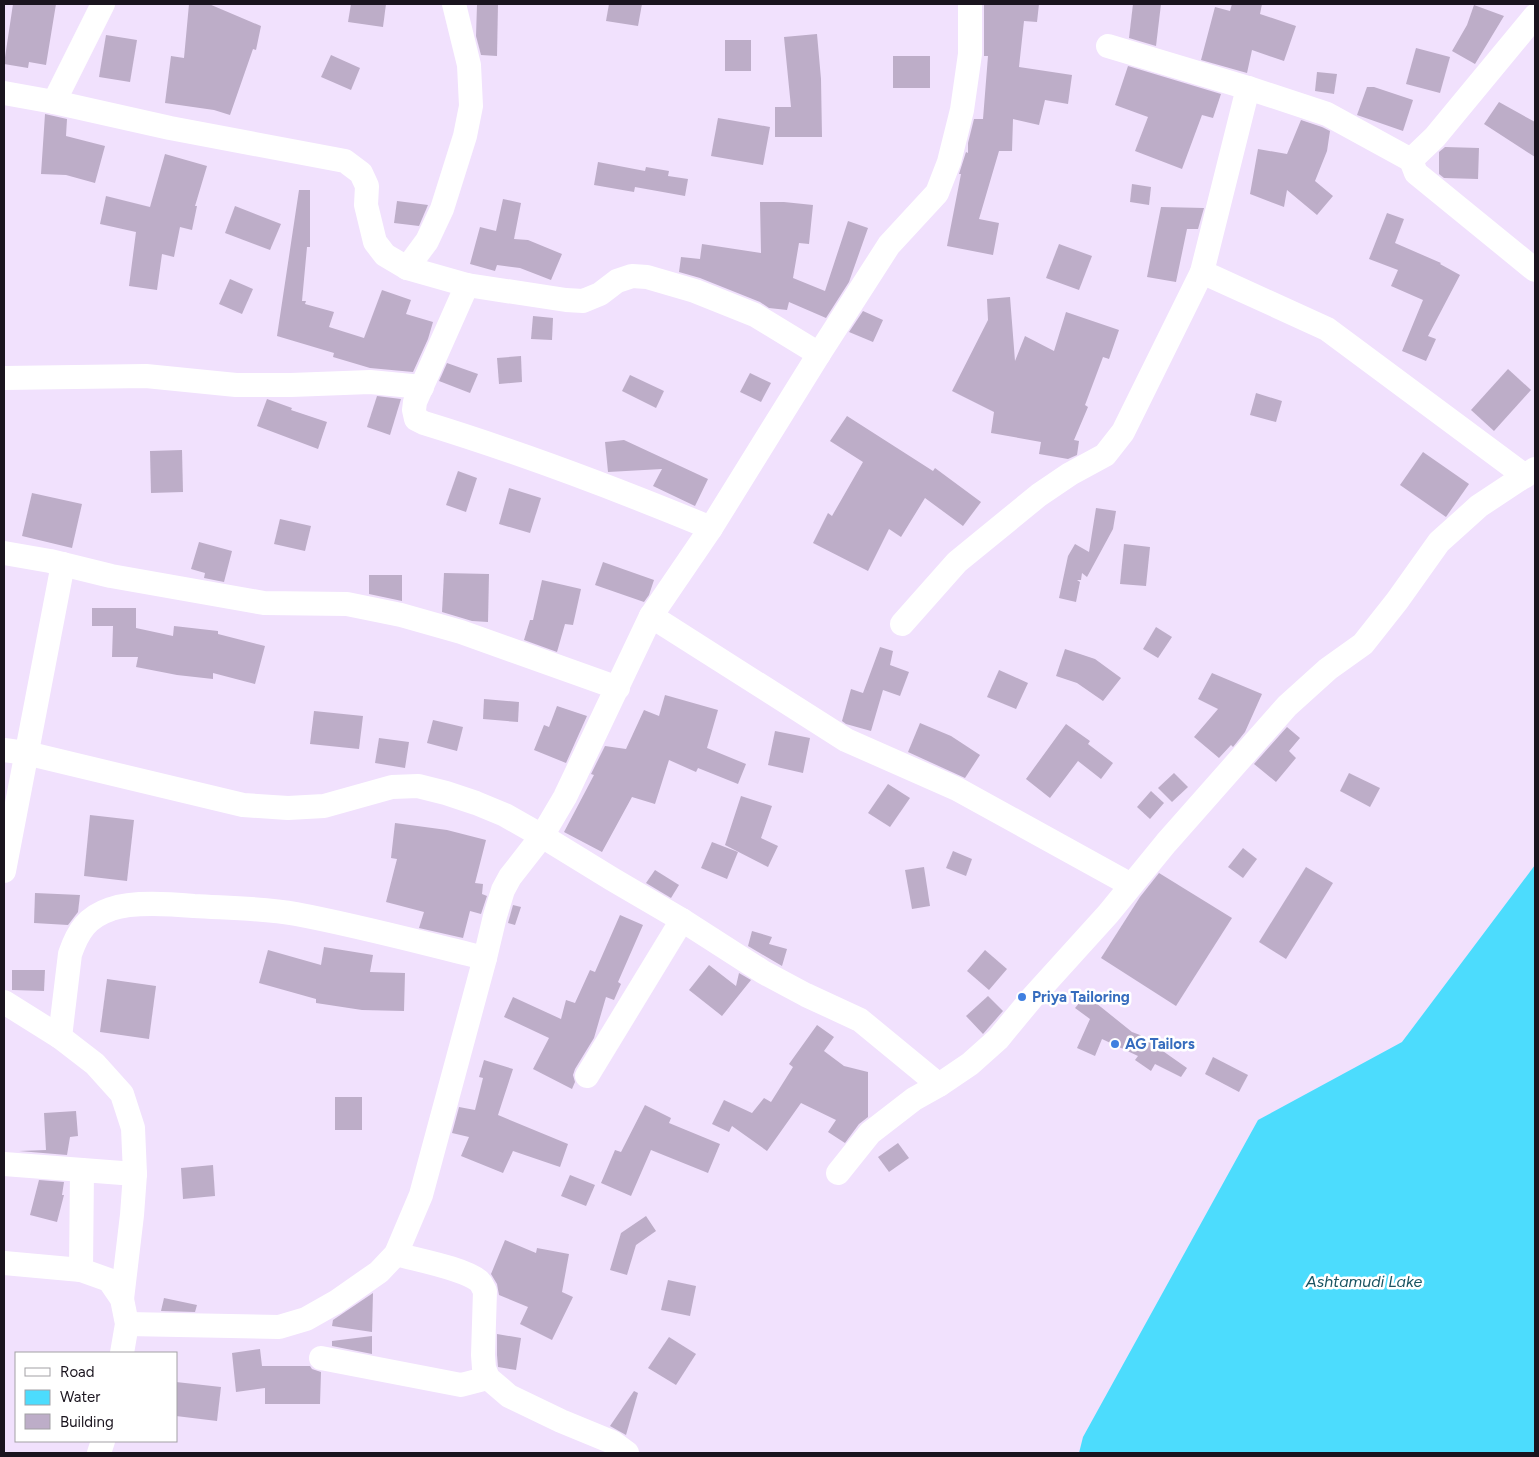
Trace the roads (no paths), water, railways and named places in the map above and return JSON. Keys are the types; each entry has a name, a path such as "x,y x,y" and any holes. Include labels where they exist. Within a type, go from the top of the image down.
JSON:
{"street":[{"path":"54,102 103,4"},
{"path":"407,268 427,241 442,209 465,136 471,106 469,65 454,4"},
{"path":"127,1324 279,1328 306,1319 336,1302 379,1272 396,1254 421,1195 503,890 514,872 542,836 565,797 651,616 711,528 889,245 937,193 949,162 962,110 970,54 970,4"},
{"path":"1411,160 1435,137 1535,16"},
{"path":"1108,46 1327,114 1411,160 1416,173 1535,270"},
{"path":"902,624 957,562 1039,495 1070,474 1105,455 1123,432 1202,272 1248,88"},
{"path":"4,93 54,102 170,128 345,161 361,173 367,186 366,205 375,242 385,255 407,268 467,285 583,301 600,294 617,281 632,276 647,277 695,291 755,315 819,354"},
{"path":"838,1173 870,1133 914,1099 970,1064 998,1039 1166,843 1287,706 1328,669 1362,644 1397,601 1439,542 1479,506 1530,472 1327,329 1202,272"},
{"path":"467,285 415,402 416,419 621,491 711,528"},
{"path":"4,378 146,376 236,385 370,382 422,387"},
{"path":"4,553 63,564 111,576 264,603 347,604 401,615 460,632 618,688"},
{"path":"4,871 15,751 63,564"},
{"path":"651,616 846,740 957,789 1131,885"},
{"path":"15,751 243,805 288,808 324,806 392,787 418,786 476,803 505,815 542,836 682,920 764,972 806,995 860,1020 939,1085"},
{"path":"60,1037 70,954 74,942 80,930 88,922 111,909 123,906 167,904 295,914 485,958"},
{"path":"587,1076 682,920"},
{"path":"4,1002 60,1037 95,1064 122,1094 134,1128 135,1174 122,1299 127,1324 122,1352"},
{"path":"4,1164 135,1174"},
{"path":"81,1270 82,1170"},
{"path":"396,1254 448,1268 466,1274 480,1282 485,1291 483,1354 484,1368 488,1378 509,1396 612,1442 627,1453"},
{"path":"4,1264 81,1270 109,1280 122,1299"},
{"path":"321,1358 462,1385 488,1378"}],"water":[{"name":"Ashtamudi Lake","path":"1535,865 1535,1453 1079,1453 1083,1437 1258,1120 1402,1042"}],"place":[{"name":"Priya Tailoring","path":"1022,997"},
{"name":"AG Tailors","path":"1115,1044"}]}
